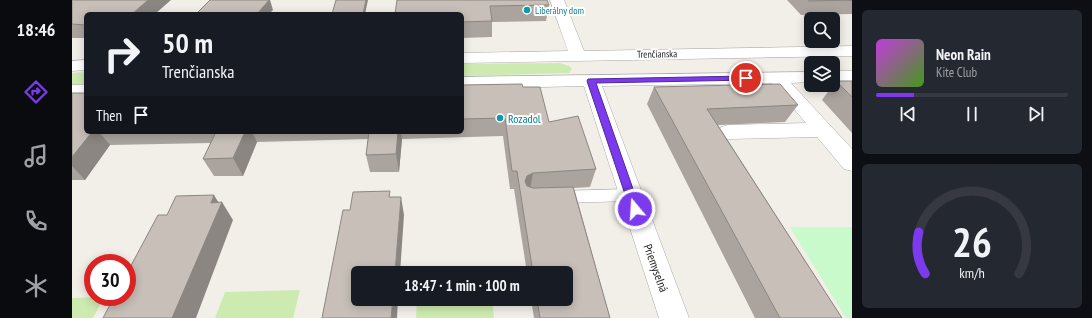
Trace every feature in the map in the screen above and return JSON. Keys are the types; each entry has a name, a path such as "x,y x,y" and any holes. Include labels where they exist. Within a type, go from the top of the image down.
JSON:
{"street":[{"path":"557,0 578,56"},
{"name":"Trenčianska","path":"464,58 852,51"},
{"path":"72,66 84,65"},
{"path":"840,76 852,76"},
{"path":"776,77 852,163"},
{"path":"464,83 804,77"},
{"name":"Priemyselná","path":"591,81 674,318"},
{"path":"72,92 84,91"},
{"path":"728,132 824,130"}],"lane":[{"path":"546,197 630,195"}],"green space":[{"path":"560,63 569,66 572,69 569,73 464,76 464,64"},
{"path":"84,72 84,84 72,85 72,73"},
{"path":"790,227 852,227 852,318 846,318"},
{"path":"300,290 293,318 215,318 225,292"},
{"path":"72,298 84,298 84,306 99,306 93,318 72,318"},
{"path":"417,306 493,306 494,318 416,318"}],"building":[{"path":"72,0 148,0 134,12 84,12 84,25 72,24"},
{"path":"210,0 269,0 259,12 198,12"},
{"path":"336,0 366,0 363,12 333,12"},
{"path":"397,0 547,0 549,5 490,6 492,21 464,22 464,12 395,12"},
{"path":"808,0 852,0 809,1"},
{"path":"840,81 852,81 852,97 840,85"},
{"path":"522,84 523,87 540,87 549,122 578,116 596,169 533,173 527,176 525,181 527,186 533,188 573,187 610,318 540,318 538,306 573,306 573,266 532,266 517,171 512,171 505,118 464,119 464,85"},
{"path":"780,84 798,105 707,109 842,318 780,318 654,87"},
{"path":"72,93 84,93 84,134 90,134 72,157"},
{"path":"215,134 244,134 233,158 203,159"},
{"path":"369,134 398,134 396,154 366,155"},
{"path":"390,191 389,197 401,197 396,266 351,266 351,306 392,306 391,318 322,318 343,210 350,210 353,192"},
{"path":"214,195 211,203 222,202 172,318 103,318 109,306 136,306 136,256 158,215 167,215 176,196"}],"place":[{"name":"Liberálny dom","path":"527,10"},
{"name":"Rozadol","path":"500,118"}],"route":[{"path":"635,209 591,81 746,78"}]}
